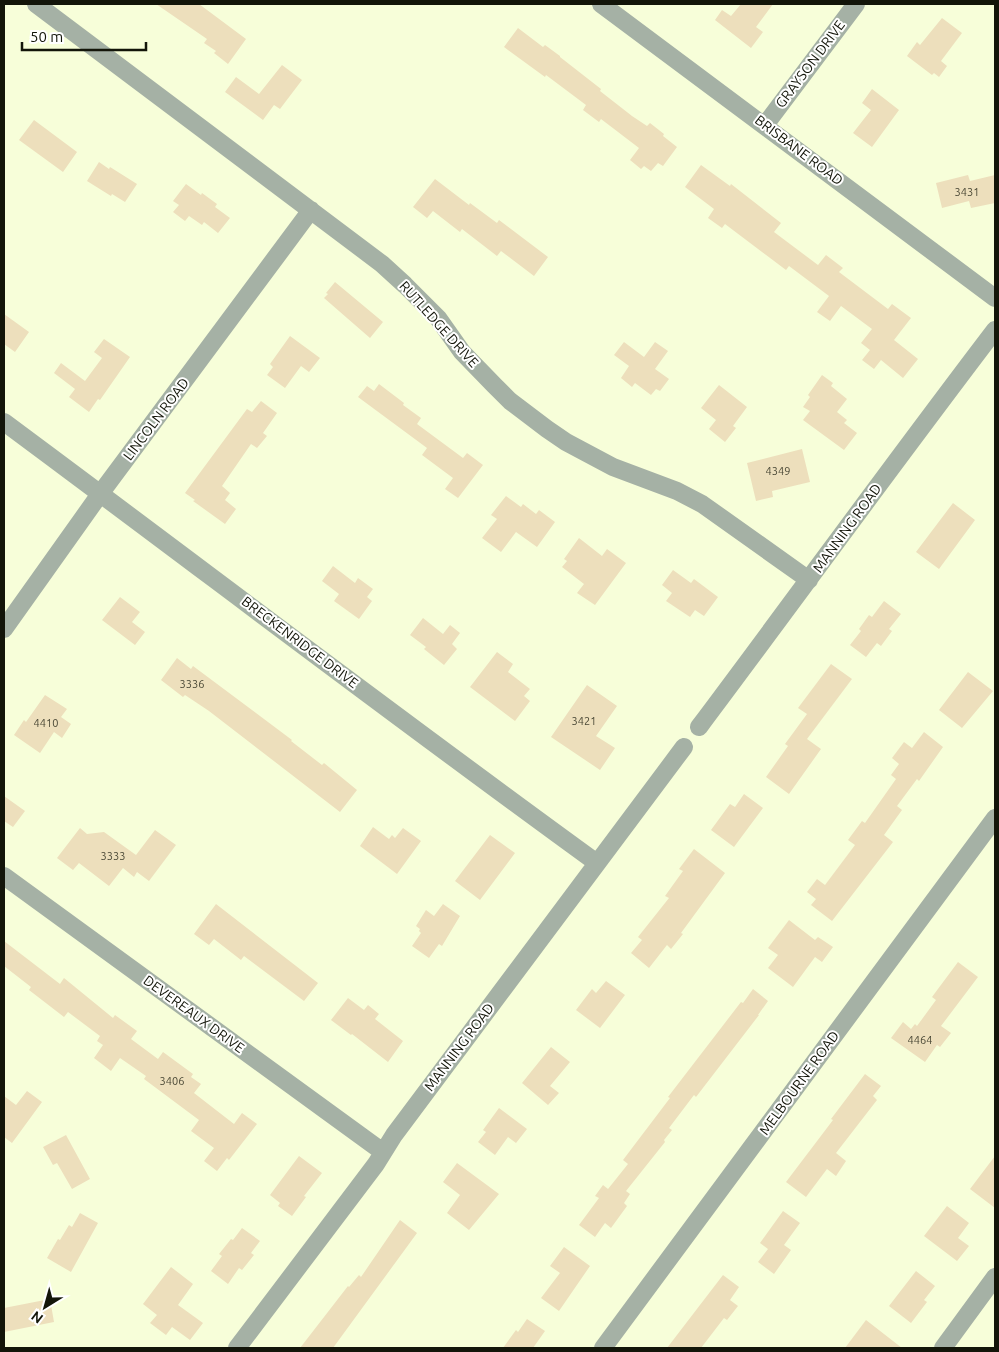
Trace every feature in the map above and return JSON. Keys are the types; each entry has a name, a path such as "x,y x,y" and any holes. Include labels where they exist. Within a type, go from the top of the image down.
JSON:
{"street":[{"name":"RUTLEDGE DRIVE","path":"36,4 376,259 405,284 438,318 462,352 494,385 510,401 546,429 613,467 677,491 702,504 809,580"},
{"name":"BRISBANE ROAD","path":"601,4 995,298"},
{"name":"GRAYSON DRIVE","path":"765,125 856,4"},
{"name":"LINCOLN ROAD","path":"4,629 100,494 311,210"},
{"name":"MANNING ROAD","path":"699,727 995,330"},
{"name":"BRECKENRIDGE DRIVE","path":"4,422 476,775 597,863"},
{"name":"MANNING ROAD","path":"237,1348 376,1164 394,1135 684,747"},
{"name":"MELBOURNE ROAD","path":"603,1348 995,818"},
{"name":"DEVEREAUX DRIVE","path":"4,876 383,1152"},
{"path":"943,1348 995,1277"}],"building":[{"path":"156,4 199,4 246,39 228,64 214,53 216,51 204,43 207,39"},
{"path":"741,4 773,4 756,27 763,32 751,48 715,20 722,10 731,16"},
{"path":"942,18 962,33 941,61 947,66 939,77 934,73 932,75 907,56 917,42 920,45"},
{"path":"518,28 543,47 545,45 560,56 632,116 647,126 650,123 664,134 663,136 677,147 663,166 658,163 651,171 644,166 641,169 630,160 639,148 601,119 599,122 583,110 586,105 504,47"},
{"path":"282,65 302,80 280,109 274,105 263,120 225,92 236,77 259,94"},
{"path":"872,89 899,110 872,147 853,133 871,110 862,103"},
{"path":"34,120 77,152 63,172 19,140"},
{"path":"99,162 137,184 125,202 112,194 111,196 87,181"},
{"path":"701,165 730,186 731,184 781,223 774,232 818,265 826,255 843,268 839,272 888,309 892,304 911,318 894,340 918,359 903,378 881,360 874,369 862,360 870,350 861,343 872,329 841,306 830,321 817,312 829,296 789,266 786,270 725,224 722,228 708,218 714,209 685,187"},
{"path":"968,175 970,181 995,175 995,203 971,208 969,201 942,208 936,183"},
{"path":"435,179 469,205 470,203 497,223 499,220 548,257 534,276 501,251 497,256 462,229 460,232 433,211 427,218 413,207"},
{"path":"186,184 217,204 215,207 230,218 218,233 204,222 202,225 189,216 185,221 173,212 179,205 173,201"},
{"path":"335,282 383,322 370,338 324,298"},
{"path":"4,314 29,332 15,352 4,344"},
{"path":"290,336 320,358 309,372 301,366 285,388 267,375 273,367 270,364"},
{"path":"104,339 130,357 100,400 98,399 89,412 69,397 75,389 54,373 61,363 85,381 102,358 94,352"},
{"path":"624,342 644,357 655,342 668,351 655,369 669,379 660,391 656,389 651,395 635,383 632,387 621,378 629,366 614,355"},
{"path":"822,375 833,383 831,386 847,399 837,412 847,420 844,423 857,433 844,450 803,420 810,411 803,407 810,397 808,395"},
{"path":"379,384 421,418 417,424 463,458 467,453 483,465 458,498 445,489 453,478 422,455 427,448 358,397 367,386 374,391"},
{"path":"719,385 747,407 733,426 736,428 725,442 709,429 716,420 701,408"},
{"path":"261,401 277,413 263,433 267,436 257,448 251,444 222,486 230,493 225,500 236,509 225,524 185,493 247,409 252,412"},
{"path":"802,449 810,482 772,491 773,497 756,501 747,463"},
{"path":"506,496 521,507 523,504 536,514 539,510 555,522 537,547 516,532 501,552 482,538 497,519 491,515"},
{"path":"953,503 975,520 939,569 916,552"},
{"path":"579,538 602,556 607,549 626,563 595,605 577,593 584,584 562,567 567,561 564,559"},
{"path":"333,566 355,583 358,578 373,589 367,597 372,601 359,619 334,601 339,594 322,581"},
{"path":"673,570 691,583 694,579 718,597 704,616 695,610 690,617 666,601 672,593 662,585"},
{"path":"120,597 140,612 132,622 145,632 135,645 102,620"},
{"path":"884,601 901,614 889,629 892,631 881,646 877,643 866,657 850,645 861,631 859,629 869,615 872,617"},
{"path":"423,618 443,634 450,625 460,633 452,644 457,649 444,665 424,649 426,647 410,635"},
{"path":"497,652 513,664 508,672 530,689 524,696 530,701 515,721 470,687"},
{"path":"177,658 191,669 193,666 292,740 322,765 324,763 357,790 340,812 209,711 185,695 183,697 161,680"},
{"path":"831,664 852,679 807,739 821,749 789,794 766,777 788,746 785,744 807,714 798,708"},
{"path":"968,672 993,691 962,728 939,710"},
{"path":"587,685 617,706 596,736 615,748 600,770 551,737"},
{"path":"45,695 67,709 61,717 71,724 62,738 54,732 40,753 14,735 24,720 26,722"},
{"path":"924,732 943,747 919,781 917,779 897,806 902,810 884,835 893,842 832,921 811,905 816,899 807,892 817,879 825,885 855,845 848,840 862,821 865,823 896,779 891,775 899,764 892,758 904,742 912,748"},
{"path":"744,794 763,808 734,847 711,830 730,804 735,807"},
{"path":"4,796 25,811 13,827 4,821"},
{"path":"373,827 389,839 392,835 395,838 403,828 421,841 397,874 360,846"},
{"path":"80,828 87,834 104,832 136,855 155,830 176,845 149,881 137,872 134,877 123,868 109,886 79,863 73,870 57,858"},
{"path":"490,835 515,853 480,900 455,881"},
{"path":"694,849 725,873 671,949 667,945 649,968 631,953 642,940 638,937 669,898 665,896 683,871 679,869"},
{"path":"216,904 318,983 304,1001 244,956 241,960 214,939 209,945 194,934"},
{"path":"443,904 460,916 442,946 439,944 429,958 412,946 421,933 420,929 416,926 426,910 434,916"},
{"path":"789,920 815,940 818,937 833,947 822,962 815,957 793,987 768,968 778,955 768,948"},
{"path":"4,941 60,984 64,978 113,1018 115,1015 137,1031 131,1039 158,1059 163,1052 193,1074 191,1077 201,1084 194,1093 234,1124 242,1113 257,1124 229,1160 227,1158 217,1171 204,1161 214,1148 191,1131 199,1120 144,1079 146,1076 120,1058 111,1071 94,1058 103,1045 97,1041 100,1036 68,1012 64,1017 29,990 31,987 4,966"},
{"path":"958,962 978,977 941,1026 951,1033 940,1047 937,1045 925,1062 891,1038 903,1022 911,1029 915,1024 917,1026 936,1000 932,997"},
{"path":"606,981 625,995 600,1028 576,1010 592,989 596,993"},
{"path":"753,989 768,1001 696,1097 694,1095 669,1128 672,1130 664,1140 665,1142 626,1191 630,1194 624,1203 627,1206 611,1228 605,1223 595,1237 579,1225 599,1198 595,1196 603,1185 608,1189 628,1164 623,1160 670,1098 668,1097"},
{"path":"348,998 364,1010 368,1005 379,1014 375,1019 403,1041 388,1062 331,1020"},
{"path":"551,1047 570,1062 550,1086 559,1093 548,1105 522,1083"},
{"path":"865,1074 881,1086 873,1096 877,1100 836,1153 846,1161 836,1176 827,1169 806,1197 786,1182"},
{"path":"27,1091 42,1102 12,1143 4,1137 4,1096 16,1105"},
{"path":"499,1108 527,1129 516,1143 508,1137 495,1155 478,1142 486,1132 483,1130"},
{"path":"66,1135 90,1179 72,1189 57,1163 53,1165 43,1147"},
{"path":"299,1156 322,1173 304,1196 306,1197 292,1216 278,1206 280,1203 270,1195"},
{"path":"995,1156 995,1208 970,1189"},
{"path":"457,1163 499,1194 469,1230 447,1213 460,1195 443,1182"},
{"path":"947,1206 969,1223 958,1238 969,1246 957,1261 924,1236"},
{"path":"783,1211 800,1223 784,1245 791,1250 774,1274 758,1262 768,1249 760,1243"},
{"path":"80,1213 98,1223 71,1272 47,1258 58,1239 60,1240 69,1225 72,1227"},
{"path":"400,1220 417,1233 333,1348 300,1348 348,1286 359,1275 361,1277"},
{"path":"242,1228 260,1241 251,1253 254,1255 242,1270 239,1268 228,1284 211,1271 222,1256 219,1254"},
{"path":"564,1247 590,1266 559,1311 541,1298 560,1273 550,1266"},
{"path":"171,1267 193,1284 178,1305 203,1323 190,1340 172,1327 166,1335 150,1323 157,1315 143,1304"},
{"path":"916,1271 935,1286 924,1300 927,1302 911,1323 889,1306"},
{"path":"723,1275 739,1287 730,1300 738,1306 727,1320 724,1318 701,1348 667,1348"},
{"path":"50,1299 54,1322 4,1332 4,1308"},
{"path":"527,1319 545,1331 533,1348 503,1348 516,1330 518,1332"},
{"path":"866,1320 902,1348 845,1348"}]}
